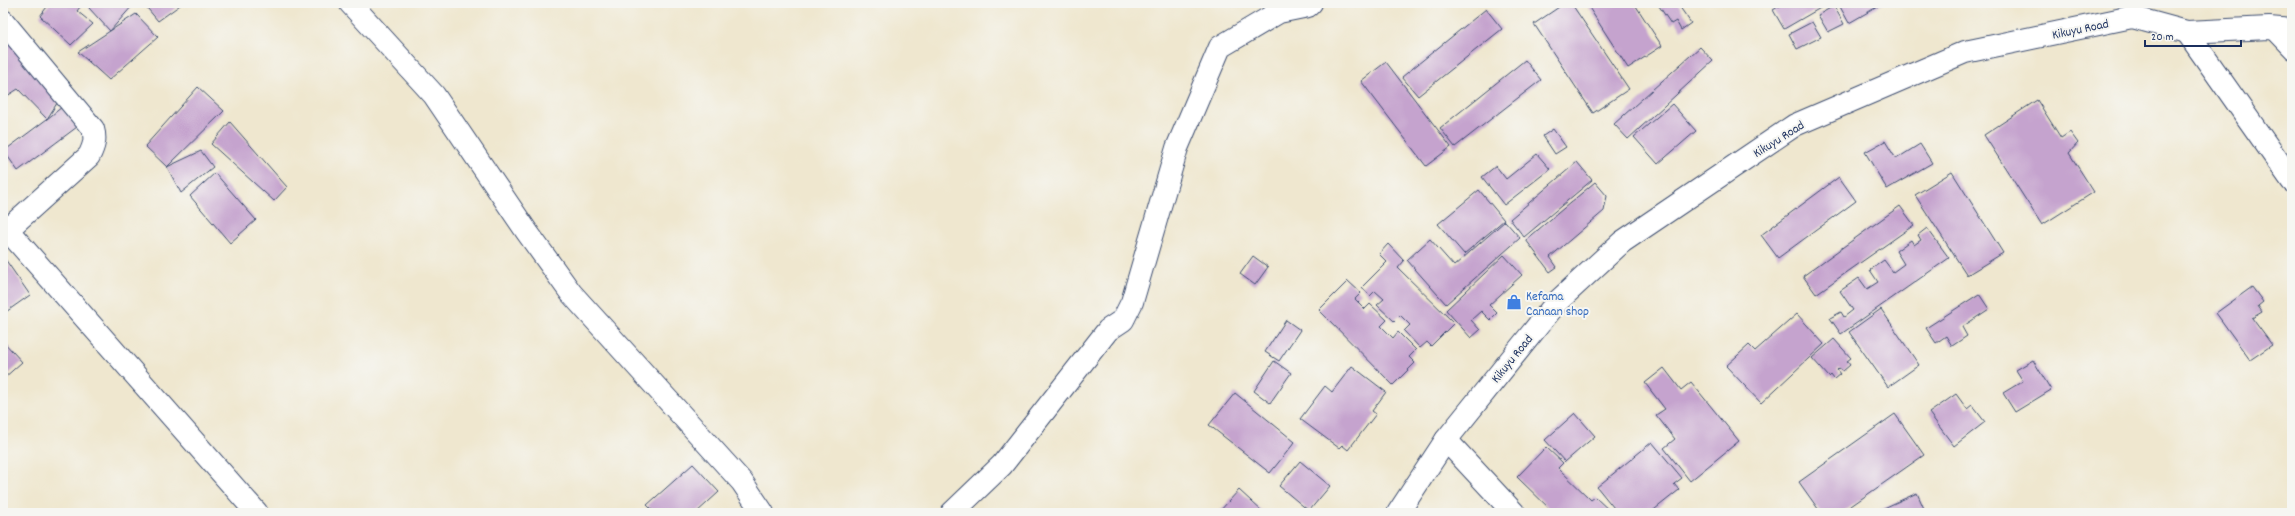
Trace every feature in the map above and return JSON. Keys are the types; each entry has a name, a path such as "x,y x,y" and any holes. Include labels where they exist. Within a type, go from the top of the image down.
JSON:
{"street":[{"path":"350,3 434,95 527,232 571,293 742,482 763,513"},
{"path":"952,513 1002,465 1108,330 1122,320 1132,302 1177,148 1220,47 1279,12 1308,6 1311,3"},
{"name":"Kikuyu Road","path":"1398,513 1446,440 1556,302 1622,242 1795,125 1965,52 2132,17 2187,32 2269,28 2292,30"},
{"path":"3,21 93,128 95,135 95,145 89,156 5,227 257,513"},
{"path":"2187,32 2292,181"},
{"path":"1446,440 1514,513"}],"lane":[{"path":"2269,28 2292,52"}],"building":[{"path":"50,3 83,3 77,11 93,24 71,45 40,16"},
{"path":"91,3 131,3 133,5 110,31 89,8"},
{"path":"143,3 183,3 158,21"},
{"path":"1565,3 1571,3 1629,89 1593,113 1534,24"},
{"path":"1586,3 1634,3 1662,46 1628,68"},
{"path":"1657,3 1677,3 1691,23 1681,30 1676,21 1671,24"},
{"path":"1785,3 1829,3 1784,29 1773,10"},
{"path":"1838,3 1884,3 1849,23"},
{"path":"1834,6 1844,24 1828,32 1818,15"},
{"path":"1486,9 1502,29 1418,96 1402,77"},
{"path":"136,14 158,37 109,80 78,52"},
{"path":"1812,22 1821,37 1797,49 1789,34"},
{"path":"3,33 59,100 47,119 18,89 7,96 3,89"},
{"path":"1700,47 1713,61 1628,139 1614,124"},
{"path":"1525,60 1541,80 1455,147 1440,128"},
{"path":"1386,62 1451,147 1426,166 1361,81"},
{"path":"198,87 224,111 167,167 145,146"},
{"path":"2037,100 2061,138 2070,132 2078,143 2069,153 2094,192 2042,225 1984,135"},
{"path":"1672,104 1696,131 1658,164 1634,137"},
{"path":"62,107 77,127 18,171 4,151"},
{"path":"230,122 287,187 274,201 211,144"},
{"path":"1553,129 1566,147 1555,154 1543,136"},
{"path":"1885,141 1896,159 1920,144 1932,163 1887,189 1865,152"},
{"path":"201,151 213,167 181,193 167,167"},
{"path":"1537,154 1550,169 1504,205 1482,177 1496,166 1506,179"},
{"path":"1577,162 1592,180 1524,237 1510,219"},
{"path":"1952,172 2003,253 1967,275 1915,195"},
{"path":"215,173 256,220 230,243 190,196"},
{"path":"1839,177 1856,201 1778,258 1761,235"},
{"path":"1595,182 1607,196 1604,211 1550,257 1557,267 1550,272 1526,240"},
{"path":"1479,190 1504,220 1464,254 1438,224"},
{"path":"1900,206 1914,225 1816,294 1803,276"},
{"path":"1505,221 1520,238 1446,304 1407,260 1430,239 1454,266"},
{"path":"1927,228 1949,258 1841,334 1830,318 1841,312 1844,317 1853,310 1840,291 1859,278 1867,289 1878,282 1870,270 1884,260 1893,272 1904,264 1896,251 1911,240 1914,245 1921,240 1918,235"},
{"path":"1388,244 1404,261 1398,268 1454,323 1431,346 1427,342 1420,348 1404,331 1410,325 1400,315 1394,321 1377,305 1384,299 1375,291 1370,296 1362,287 1387,262 1379,254"},
{"path":"1504,255 1522,275 1489,305 1497,313 1490,320 1481,311 1471,320 1480,330 1471,338 1446,310"},
{"path":"1253,256 1268,267 1255,285 1240,274"},
{"path":"5,259 30,295 3,314 3,261"},
{"path":"1348,281 1361,293 1355,299 1365,309 1370,304 1387,320 1381,326 1393,338 1398,332 1416,350 1409,357 1415,363 1393,385 1319,310"},
{"path":"2252,287 2263,302 2258,306 2262,312 2252,318 2272,345 2250,360 2216,313"},
{"path":"1979,294 1989,309 1962,327 1967,336 1952,346 1946,336 1936,343 1926,328"},
{"path":"1881,309 1919,365 1888,387 1849,332"},
{"path":"1797,314 1824,344 1761,403 1726,366 1749,345 1755,351"},
{"path":"1286,320 1300,330 1279,361 1265,352"},
{"path":"1834,339 1851,358 1847,361 1850,365 1843,371 1839,368 1837,370 1840,374 1834,379 1831,375 1829,377 1812,358"},
{"path":"3,341 22,362 3,379"},
{"path":"2033,360 2051,390 2015,412 2003,393 2023,381 2016,370"},
{"path":"1274,361 1291,373 1270,403 1254,391"},
{"path":"1352,366 1386,392 1372,411 1376,414 1348,450 1342,445 1339,448 1300,419 1325,386 1332,392"},
{"path":"1664,368 1681,390 1691,382 1739,441 1690,481 1664,448 1675,439 1656,415 1665,409 1645,383"},
{"path":"1235,393 1295,442 1270,473 1209,425"},
{"path":"1956,394 1967,409 1972,405 1985,422 1954,446 1929,413"},
{"path":"1575,413 1595,436 1565,462 1545,440"},
{"path":"1895,414 1924,455 1841,513 1821,513 1799,482"},
{"path":"1652,442 1682,478 1674,484 1679,490 1650,513 1618,513 1597,487"},
{"path":"1546,447 1563,463 1558,468 1591,500 1595,497 1612,513 1554,513 1517,477"},
{"path":"1300,461 1330,486 1309,511 1279,486"},
{"path":"693,464 719,492 696,513 655,513 647,505"},
{"path":"1239,490 1264,513 1218,513"},
{"path":"1917,493 1926,513 1873,513"}],"place":[{"name":"Kefama Canaan shop","path":"1514,302"}]}
